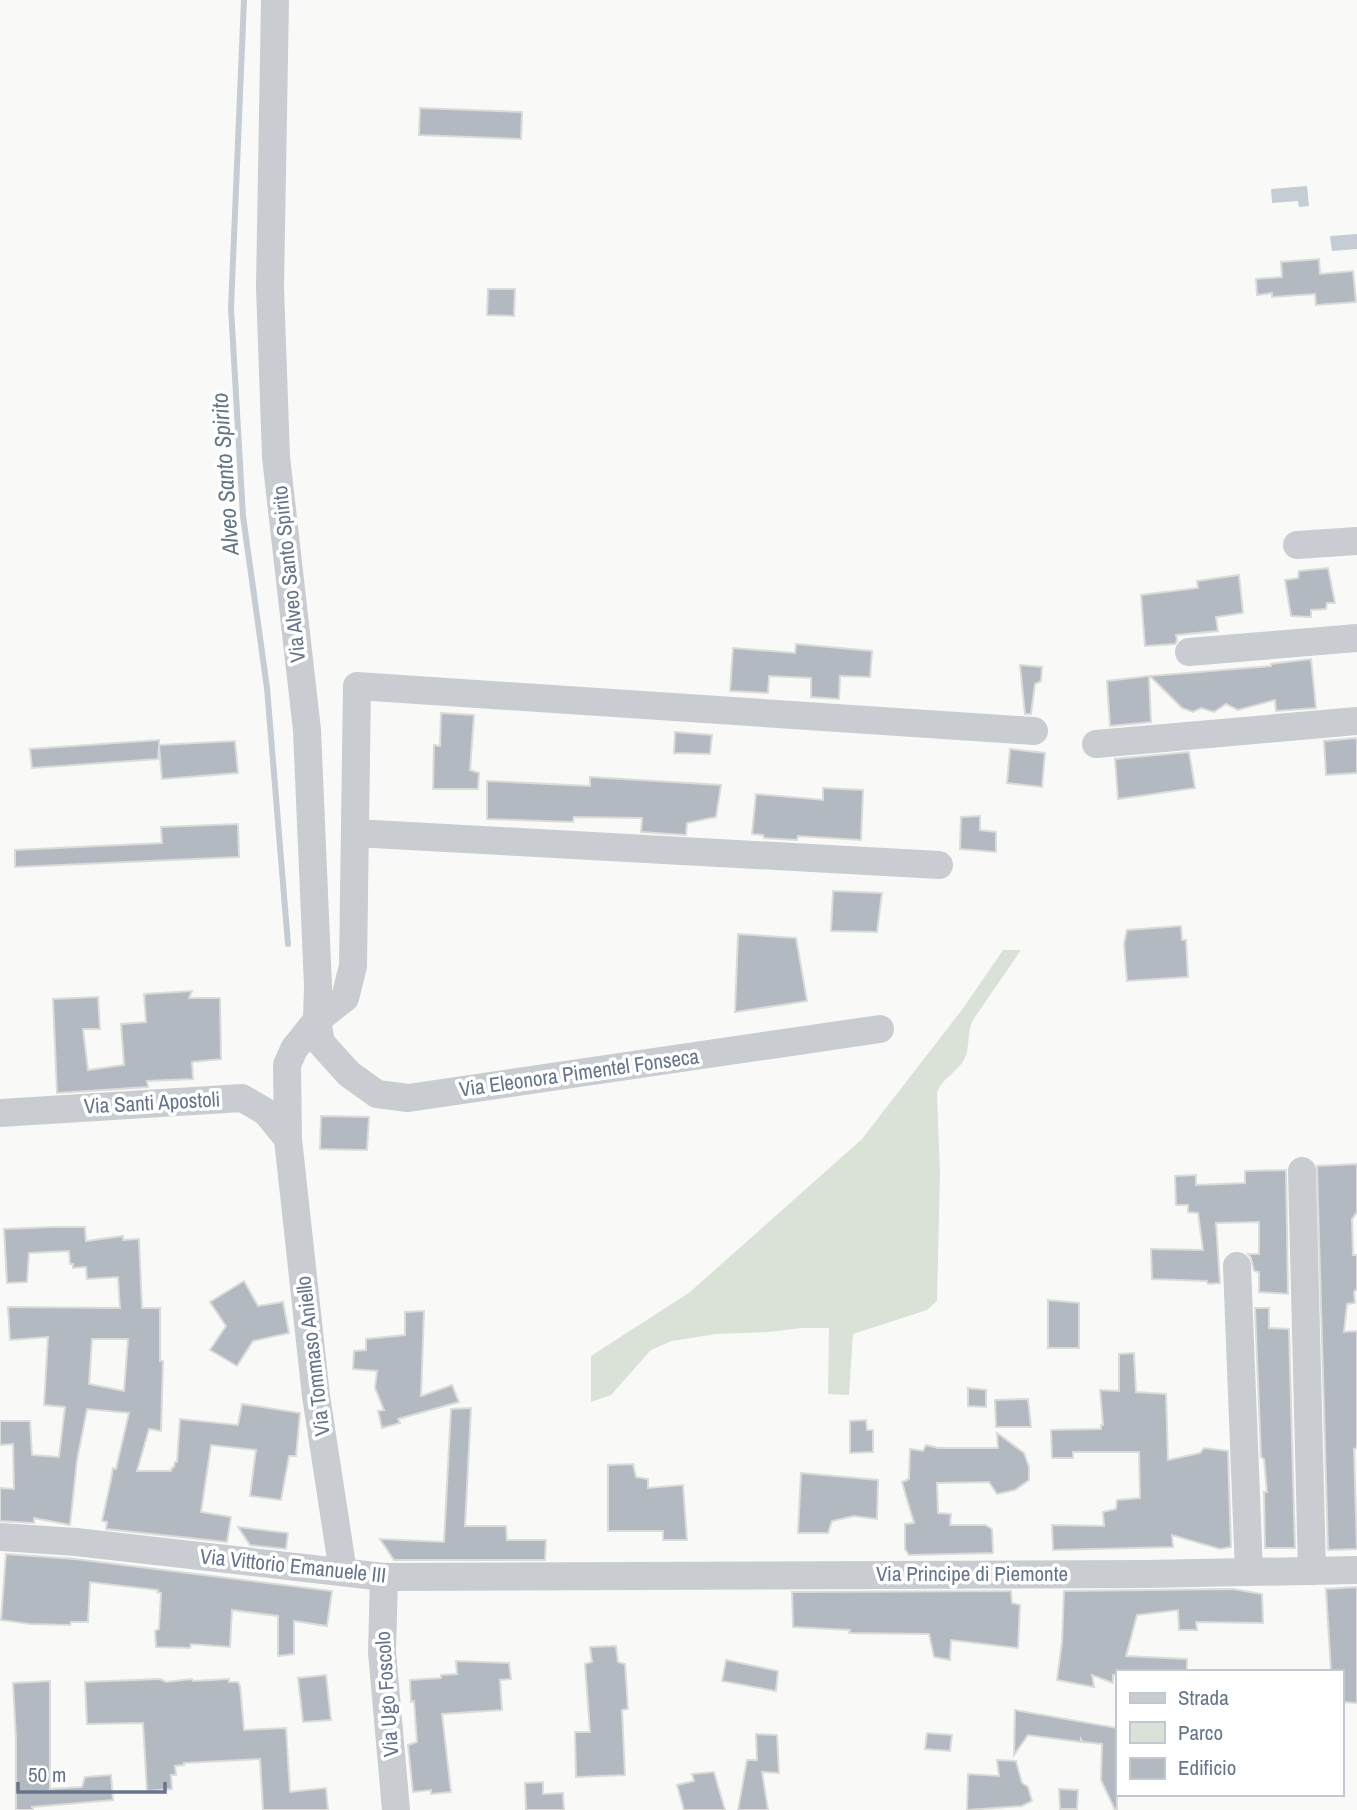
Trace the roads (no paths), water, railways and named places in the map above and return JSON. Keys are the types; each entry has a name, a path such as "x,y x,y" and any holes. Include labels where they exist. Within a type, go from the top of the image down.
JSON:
{"street":[{"name":"Via Alveo Santo Spirito","path":"275,0 270,287 276,457 307,730 318,986 317,1020"},
{"path":"1297,545 1357,541"},
{"path":"1189,652 1357,638"},
{"path":"288,1139 287,1065 294,1049 317,1020 345,998 353,966 357,686 1034,731"},
{"path":"1096,744 1357,721"},
{"path":"355,833 939,865"},
{"name":"Via Eleonora Pimentel Fonseca","path":"317,1020 321,1043 349,1074 377,1094 408,1098 880,1029"},
{"name":"Via Santi Apostoli","path":"0,1112 242,1098 266,1112 288,1139"},
{"name":"Via Tommaso Aniello","path":"288,1139 316,1396 342,1572"},
{"path":"1303,1171 1312,1571"},
{"path":"1237,1266 1249,1572"},
{"name":"Via Vittorio Emanuele III","path":"0,1543 76,1542 384,1577 588,1576"},
{"name":"Via Principe di Piemonte","path":"588,1576 1357,1570"},
{"name":"Via Ugo Foscolo","path":"384,1577 382,1652 396,1810"}],"waterway":[{"name":"Alveo Santo Spirito","path":"244,0 231,308 243,516 267,688 288,944"}]}
